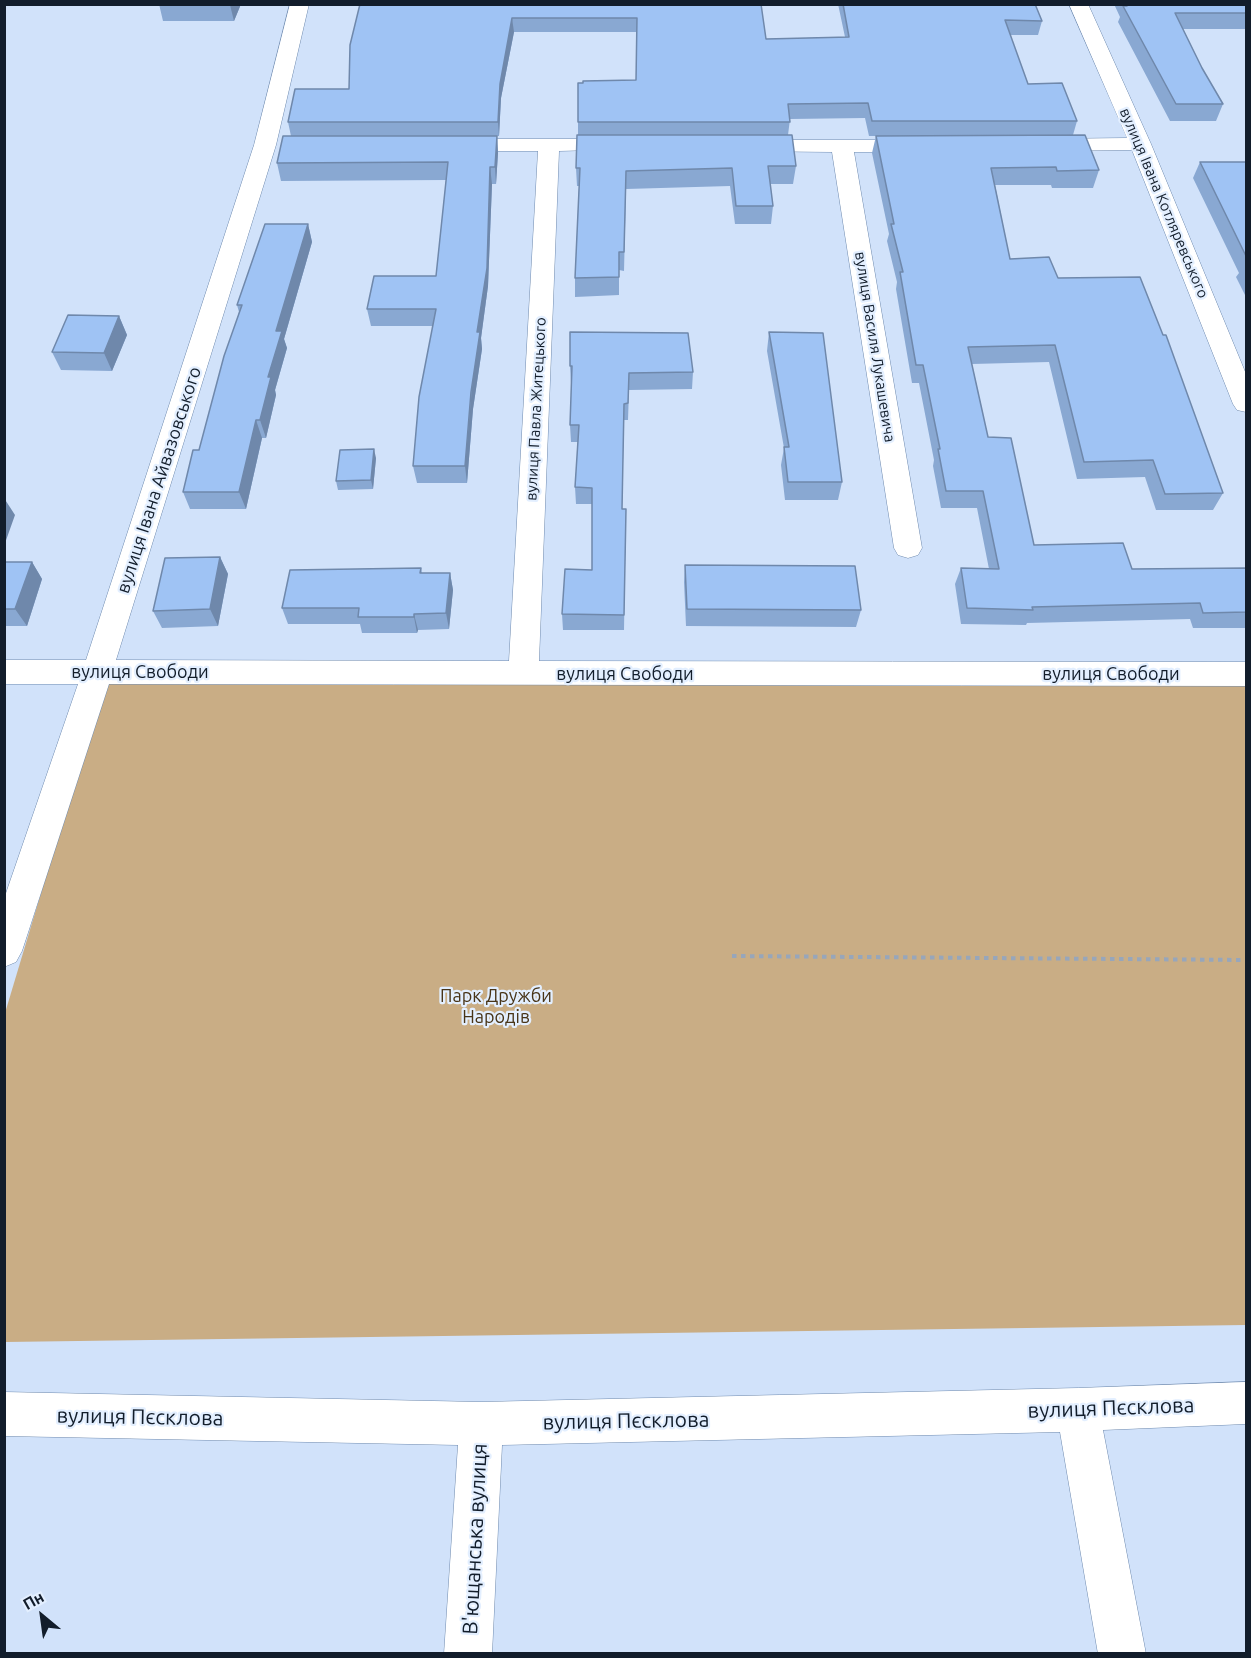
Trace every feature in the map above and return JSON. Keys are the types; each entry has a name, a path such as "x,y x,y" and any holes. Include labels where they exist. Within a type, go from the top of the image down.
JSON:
{"street":[{"name":"вулиця Івана Айвазовського","path":"4,951 277,145 300,4"},
{"name":"вулиця Івана Котляревського","path":"1078,4 1140,144 1246,404"},
{"name":"вулиця Павла Житецького","path":"523,674 549,144"},
{"path":"1021,145 1140,144"},
{"path":"431,145 643,145"},
{"path":"725,146 938,146"},
{"name":"вулиця Василя Лукашевича","path":"842,146 908,548"},
{"name":"вулиця Свободи","path":"4,672 1246,674"},
{"name":"вулиця Пєсклова","path":"4,1414 481,1424 1078,1410 1246,1402"},
{"path":"1078,1410 1122,1653"},
{"name":"В'ющанська вулиця","path":"468,1653 481,1424"}],"path":[{"path":"732,956 1246,960"}],"green space":[{"name":"Парк Дружби Народів","path":"1246,673 1246,1325 5,1342 5,1013 105,680"}],"building":[{"path":"159,4 230,4 230,5"},
{"path":"360,4 761,4 766,39 849,37 843,4 1035,4 1042,21 1005,20 1028,84 1062,83 1077,121 872,121 868,103 788,104 790,122 578,122 578,83 636,80 637,18 512,18 500,84 498,122 288,122 295,89 349,89 350,45"},
{"path":"1127,4 1246,4 1246,13 1175,13 1223,104 1176,104 1123,6"},
{"path":"577,135 792,135 796,166 768,166 773,206 736,206 732,168 626,171 624,252 619,252 619,277 575,278 580,168 576,168"},
{"path":"1085,135 1099,170 1057,171 1056,167 991,168 1010,259 1049,257 1058,278 1140,277 1163,335 1166,335 1223,493 1165,494 1153,460 1084,462 1055,345 968,347 988,437 1011,438 1034,545 1123,543 1132,569 1246,568 1246,612 1203,613 1200,603 1032,607 1033,610 967,608 961,568 999,569 983,491 946,491 923,365 916,365 900,272 903,272 891,224 894,224 876,136"},
{"path":"283,136 497,136 495,167 490,167 487,268 477,332 480,332 471,392 465,466 413,466 419,397 436,309 367,309 374,276 436,276 448,162 277,163"},
{"path":"1200,162 1246,162 1246,256"},
{"path":"265,224 308,224 276,331 282,331 268,377 271,377 260,420 256,420 239,492 183,492 193,450 199,450 224,356 242,305 237,305"},
{"path":"68,315 119,316 104,353 52,352"},
{"path":"570,332 688,333 693,372 629,373 628,403 624,404 622,509 626,509 624,615 562,614 565,569 592,570 592,488 575,487 579,425 570,425 572,366 570,366"},
{"path":"769,332 823,333 842,482 788,482 784,447 789,447"},
{"path":"374,449 371,480 336,481 340,450"},
{"path":"220,557 210,609 153,611 165,558"},
{"path":"4,562 32,562 15,609 4,609"},
{"path":"685,565 855,566 861,610 687,609"},
{"path":"421,568 420,573 450,573 446,613 414,614 414,617 358,617 359,608 282,608 290,570"}]}
